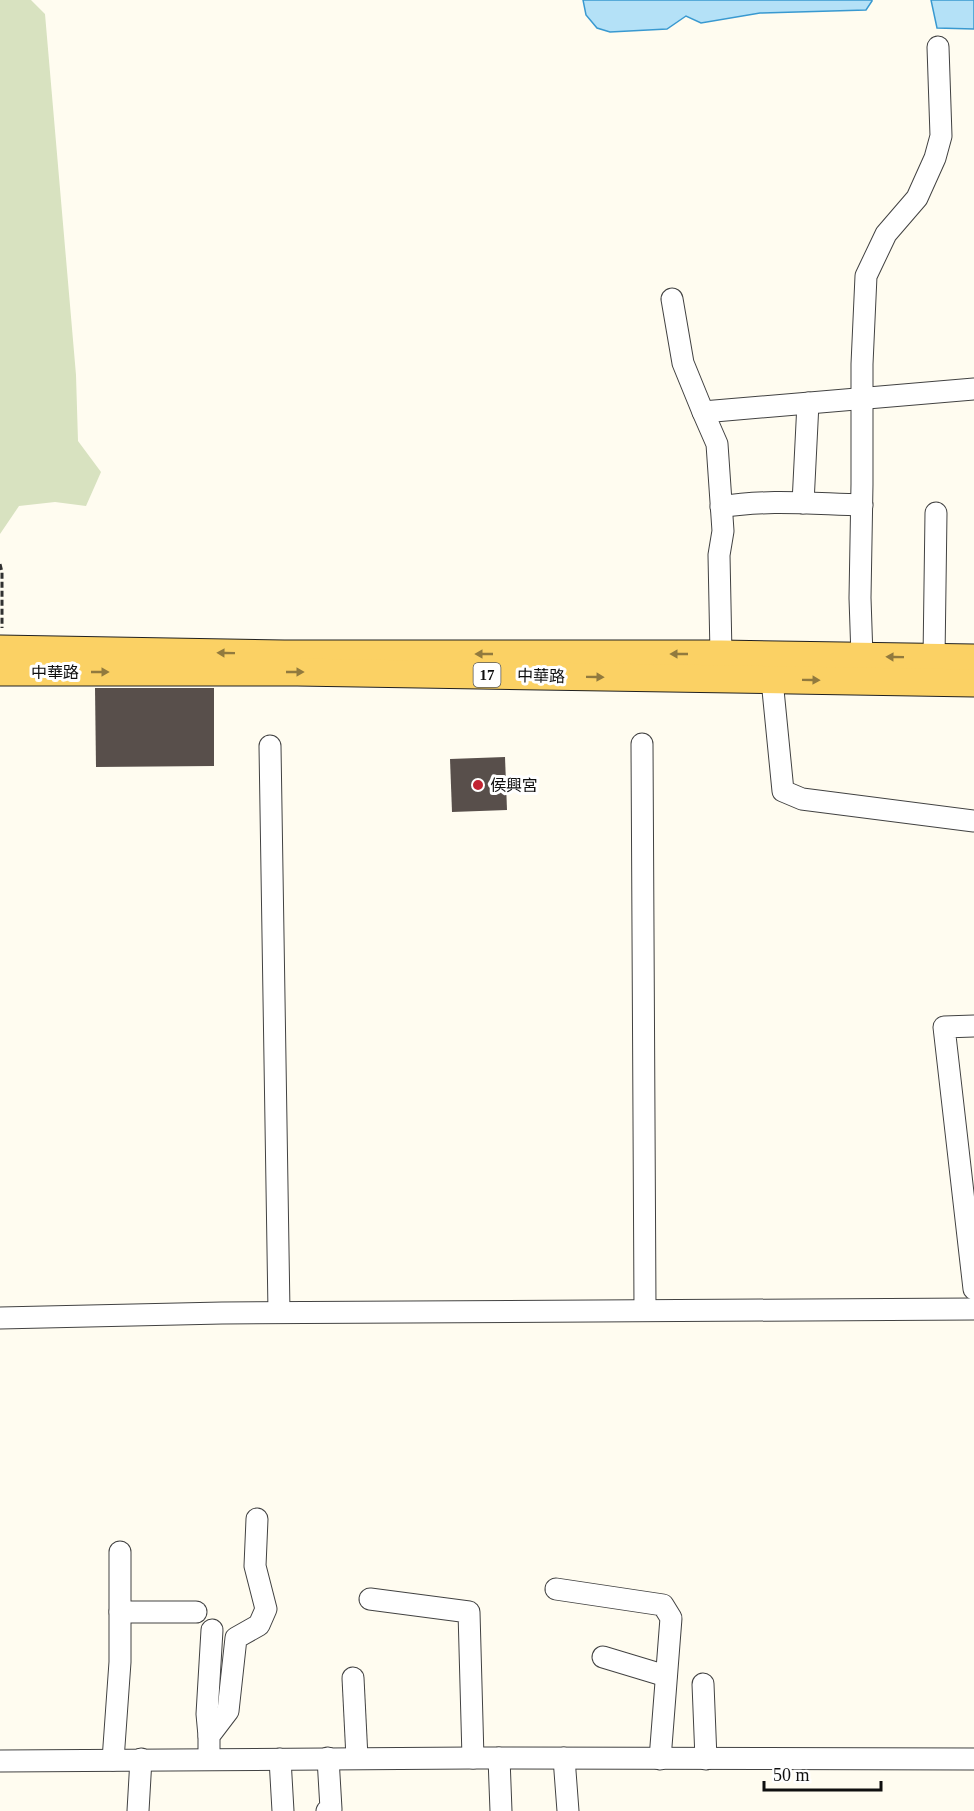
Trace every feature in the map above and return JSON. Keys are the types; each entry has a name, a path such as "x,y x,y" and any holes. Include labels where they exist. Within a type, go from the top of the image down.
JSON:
{"main road":[{"name":"中華路","path":"0,656 721,654 974,658"},
{"name":"中華路","path":"0,656 297,672 974,683"}],"street":[{"path":"862,657 860,598 862,399 866,276 886,234 917,198 935,158 941,135 938,46"},
{"path":"672,299 683,363 717,444 723,531 718,555 721,654"},
{"path":"703,412 974,389"},
{"path":"803,503 808,403"},
{"path":"721,507 740,504 803,503 862,505"},
{"path":"934,658 936,513"},
{"path":"772,680 783,791 802,799 974,821"},
{"path":"642,744 645,1309"},
{"path":"270,746 279,1312"},
{"path":"974,1026 944,1027 974,1289"},
{"path":"0,1318 279,1312 974,1308"},
{"path":"209,1736 228,1711 236,1638 259,1625 266,1609 255,1566 257,1520"},
{"path":"113,1760 120,1662 120,1552"},
{"path":"556,1589 663,1605 671,1618 660,1759"},
{"path":"370,1599 469,1612 473,1758"},
{"path":"120,1611 196,1612"},
{"path":"209,1758 207,1714 212,1630"},
{"path":"603,1657 666,1676"},
{"path":"353,1678 357,1758"},
{"path":"703,1684 706,1759"},
{"path":"0,1761 209,1758 974,1759"},
{"path":"327,1811 331,1809 328,1758"},
{"path":"499,1758 501,1811"},
{"path":"564,1758 568,1811"},
{"path":"138,1811 141,1759"},
{"path":"280,1759 283,1811"}],"path":[{"path":"0,564 2,572 0,656"}],"green space":[{"path":"0,0 31,0 45,14 76,375 78,441 101,472 86,506 55,502 19,506 0,534"}],"water":[{"path":"583,0 872,1 866,10 760,13 701,23 686,16 667,29 610,32 597,28 586,15"},
{"path":"931,0 974,0 974,29 937,28"}],"building":[{"path":"95,688 214,688 214,766 96,767"},
{"name":"侯興宮","path":"505,757 507,810 452,812 450,759"}],"place":[{"name":"侯興宮","path":"478,785"}]}
